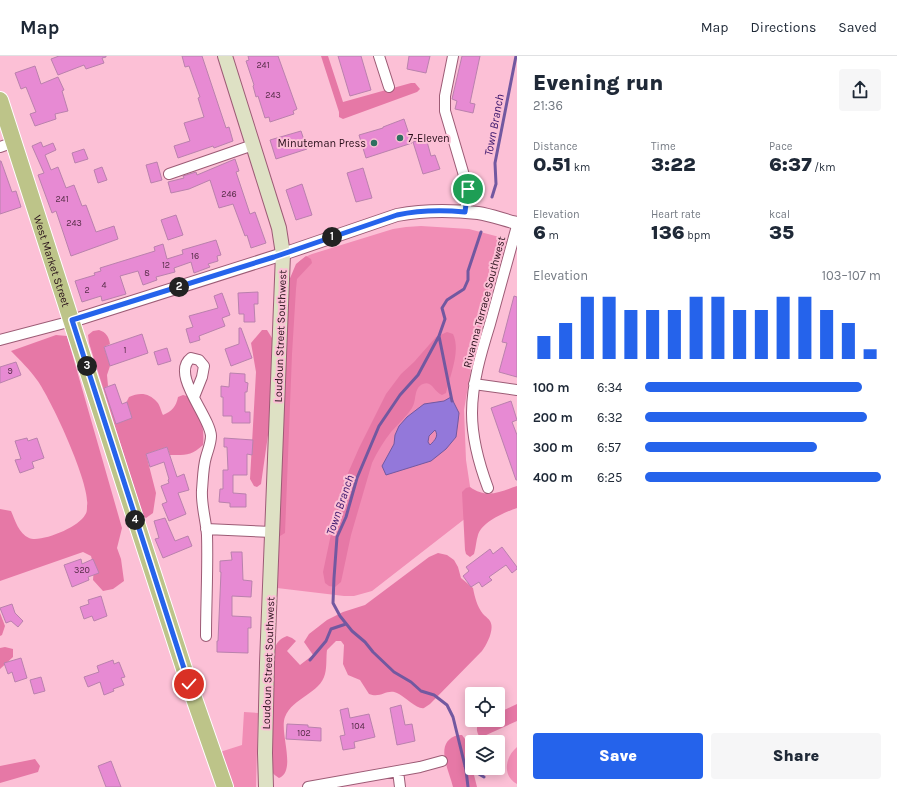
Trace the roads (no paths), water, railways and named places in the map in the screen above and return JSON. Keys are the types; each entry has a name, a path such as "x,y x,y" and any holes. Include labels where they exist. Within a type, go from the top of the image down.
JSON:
{"main road":[{"name":"Loudoun Street Southwest","path":"225,56 279,228 283,254 265,754 266,787"},
{"name":"West Market Street","path":"0,100 7,144 72,320 189,684 225,787"}],"street":[{"path":"379,56 389,86"},
{"path":"453,56 445,96 445,111 468,189 465,212"},
{"path":"169,174 253,145"},
{"path":"0,340 72,320 283,254 397,215 411,212 465,212 478,213 517,223"},
{"name":"Rivanna Terrace Southwest","path":"488,488 481,470 475,447 472,414 474,384 517,226"},
{"name":"Rivanna Terrace Southwest","path":"474,384 517,390"},
{"path":"194,397 206,419 211,435 206,458 202,491 206,532 206,636"},
{"path":"206,532 272,535"},
{"path":"308,787 442,762"},
{"path":"398,771 400,787"}],"waterway":[{"name":"Town Branch","path":"492,197 496,184 495,163 516,56"},
{"name":"Town Branch","path":"468,787 466,770 453,717 447,705 434,695 421,691 411,682 394,672 365,642 352,631 340,616 333,603 337,537 346,517 357,478 379,426 400,395 418,375 439,336 445,319 442,308 447,300 464,289 468,280 468,271 481,232"},
{"path":"439,336 452,401"},
{"path":"310,660 326,641 331,629 346,624"}],"place":[{"name":"7-Eleven","path":"400,138"},
{"name":"Minuteman Press","path":"374,143"}]}
